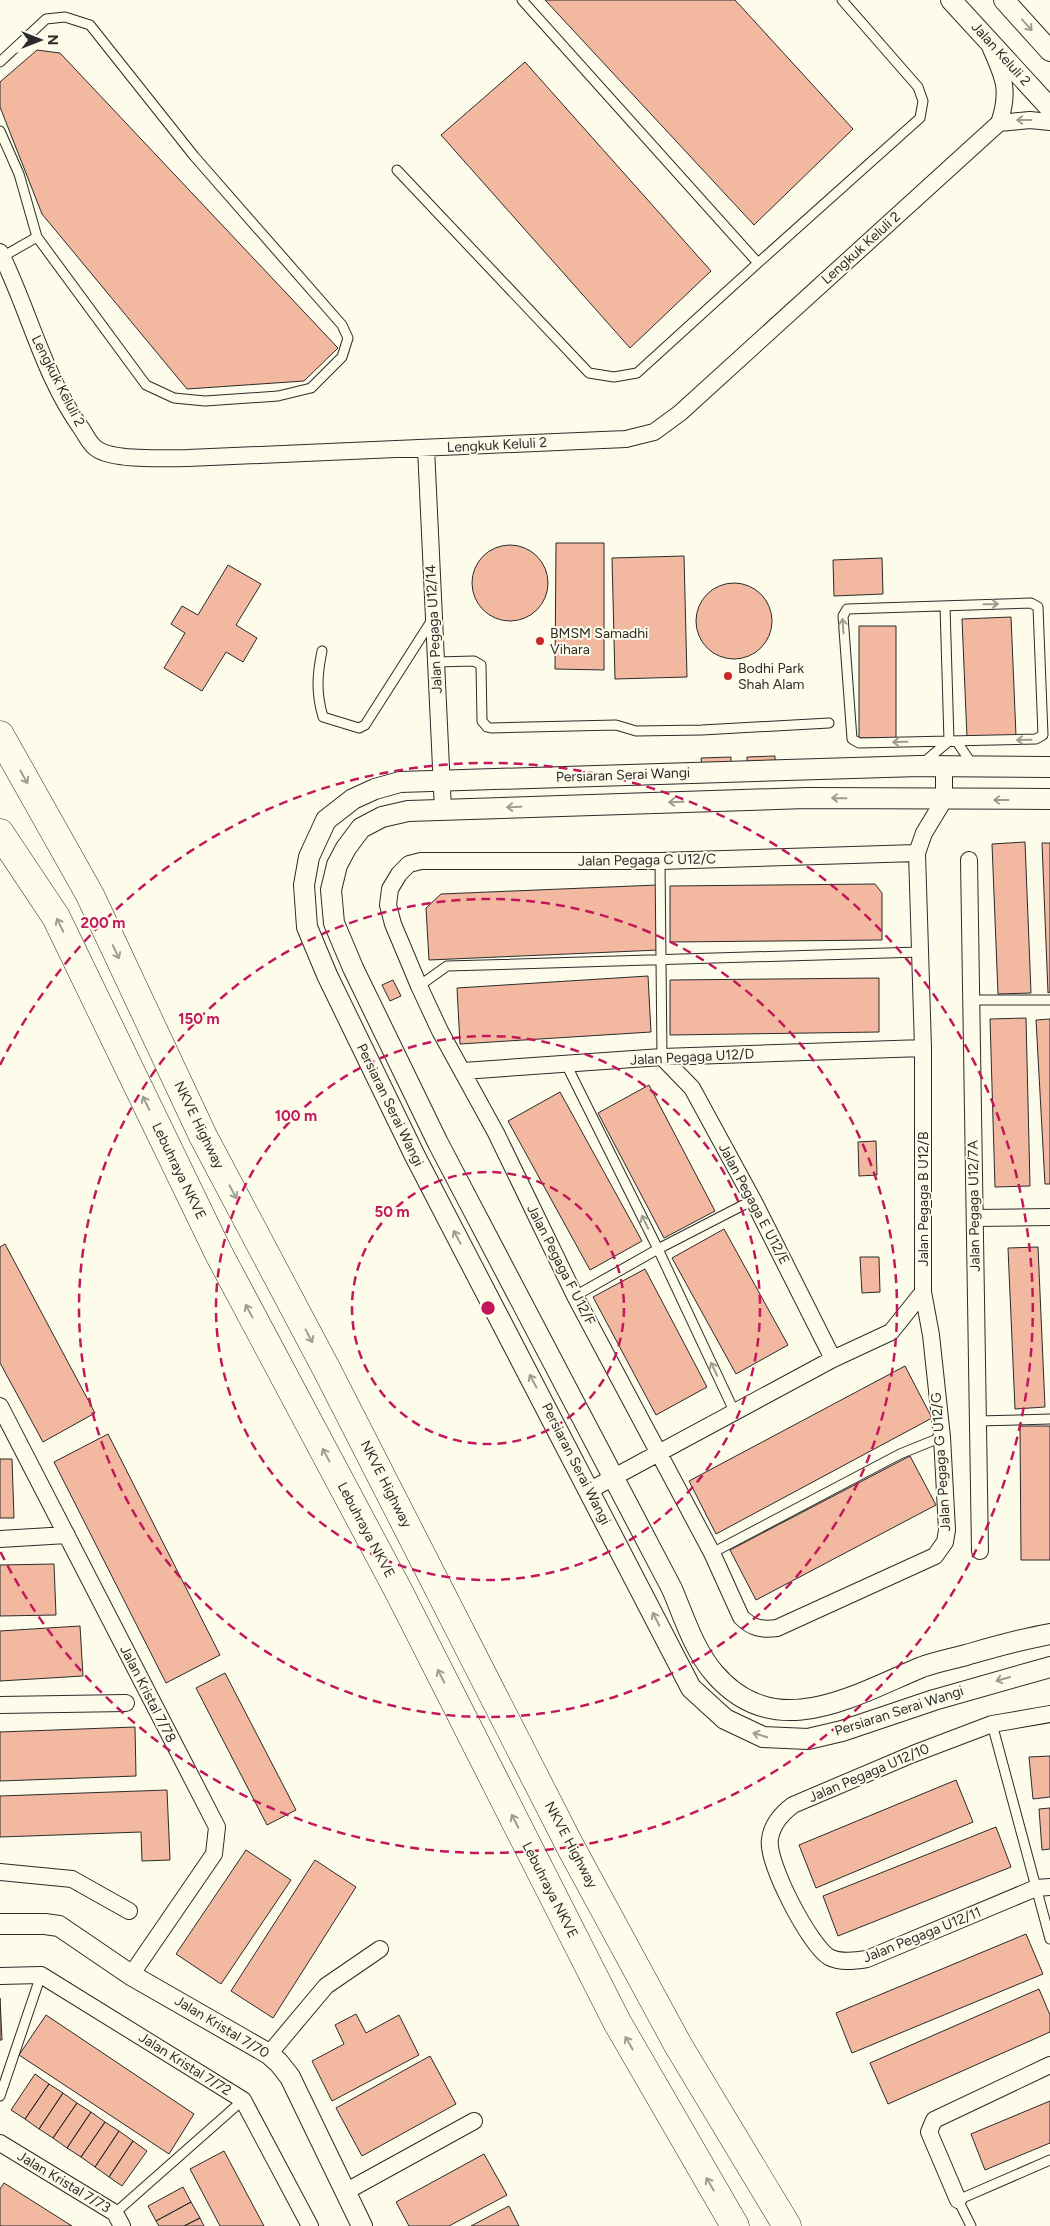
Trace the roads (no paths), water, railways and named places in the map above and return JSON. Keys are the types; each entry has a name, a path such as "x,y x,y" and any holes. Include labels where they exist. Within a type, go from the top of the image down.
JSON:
{"highway":[{"name":"NKVE Highway","path":"0,735 90,895 203,1136 327,1370 569,1844 678,2045 787,2226"},
{"name":"Lebuhraya NKVE","path":"0,833 56,917 218,1254 398,1590 617,2022 734,2226"}],"street":[{"name":"Jalan Keluli 2","path":"951,0 1050,108"},
{"path":"1004,0 1050,50"},
{"path":"985,36 1003,75 1006,90 1005,104 999,123 1030,120 1050,122"},
{"name":"Lengkuk Keluli 2","path":"1,254 41,355 75,419 97,449 105,453 130,457 188,458 626,439 654,432 687,406 999,123"},
{"name":"Jalan Pegaga U12/14","path":"426,448 443,810"},
{"name":"Persiaran Serai Wangi","path":"1050,767 919,766 400,782 375,789 353,799 326,820 309,858 304,885 307,927 327,975 415,1156 692,1688 725,1719 763,1737 808,1739 842,1731 934,1700 1050,1667"},
{"path":"944,766 944,800"},
{"name":"Persiaran Serai Wangi","path":"1050,799 806,798 408,811 382,817 361,828 346,848 337,865 331,890 334,924 353,968 438,1143 672,1589 694,1641 714,1673 736,1694 764,1708 806,1710 834,1704 925,1666 1050,1634"},
{"name":"Jalan Pegaga B U12/B","path":"924,1292 922,1048 917,853 924,833 944,800"},
{"name":"Jalan Pegaga C U12/C","path":"390,889 399,874 409,864 421,861 660,861 917,853"},
{"name":"Jalan Pegaga U12/7A","path":"969,860 980,1551"},
{"name":"Jalan Pegaga F U12/F","path":"390,889 388,905 393,924 419,986 496,1133 575,1296 712,1553 741,1617 757,1629"},
{"name":"Jalan Pegaga U12/D","path":"462,1071 662,1057 922,1048"},
{"name":"Jalan Pegaga E U12/E","path":"662,1057 692,1088 753,1200 833,1359"},
{"path":"975,1218 1050,1217"},
{"path":"590,1490 833,1359 891,1332 924,1292"},
{"name":"Jalan Pegaga G U12/G","path":"757,1629 777,1628 935,1556 942,1550 947,1530 942,1437 931,1335 924,1292"},
{"name":"Jalan Kristal 7/78","path":"0,1406 217,1827 214,1854 131,1975"},
{"path":"0,1538 67,1536"},
{"path":"0,1706 126,1703"},
{"name":"Jalan Pegaga U12/10","path":"790,1901 770,1855 769,1840 773,1826 781,1814 793,1805 913,1754 992,1724 1050,1714"},
{"path":"0,1872 72,1879 129,1911"},
{"name":"Jalan Pegaga U12/11","path":"790,1901 820,1951 831,1958 856,1961 867,1959 1043,1887"},
{"name":"Jalan Kristal 7/70","path":"0,1924 45,1924 59,1926 131,1975 269,2054 290,2077 362,2226"},
{"path":"269,2054 326,1986 380,1949"},
{"path":"0,1976 41,1975"},
{"name":"Jalan Kristal 7/72","path":"41,1975 243,2100 310,2226"},
{"path":"958,2200 930,2132 934,2120 1050,2065"},
{"path":"345,2192 474,2120"},
{"name":"Jalan Kristal 7/73","path":"0,2143 118,2219"}],"lane":[{"path":"522,0 758,263"},
{"path":"397,170 589,373 614,378 637,373 920,118 923,101 918,87 842,0"},
{"path":"0,62 46,19 65,17 90,25 194,156 342,325 348,338 342,357 311,388 278,396 205,401 174,398 146,385 37,237 19,174 0,131"},
{"path":"1,254 37,237"},
{"path":"1031,603 1038,607 1043,735 1036,739 949,741 859,743 852,739 843,616 847,609 1031,603"},
{"path":"945,606 949,741"},
{"path":"322,651 318,669 317,698 323,717 359,728 365,724 434,618"},
{"path":"436,662 474,661 481,665 482,721 487,727 491,728 616,725 636,731 702,730 828,723"},
{"path":"919,766 949,741 957,742 970,761 978,767"},
{"path":"660,861 662,1057"},
{"path":"419,986 447,966 660,958 920,952"},
{"path":"971,1000 1050,1000"},
{"path":"566,1064 658,1249 735,1413"},
{"path":"575,1296 658,1249 753,1200"},
{"path":"978,1421 1050,1419"},
{"path":"712,1553 900,1454 942,1437"},
{"path":"992,1724 1043,1887 1050,1939"},
{"path":"0,2096 41,1975"},
{"path":"118,2219 243,2100"},
{"path":"971,2226 958,2200 1050,2160"}],"place":[{"name":"BMSM Samadhi Vihara","path":"540,641"},
{"name":"Bodhi Park Shah Alam","path":"728,676"}]}
